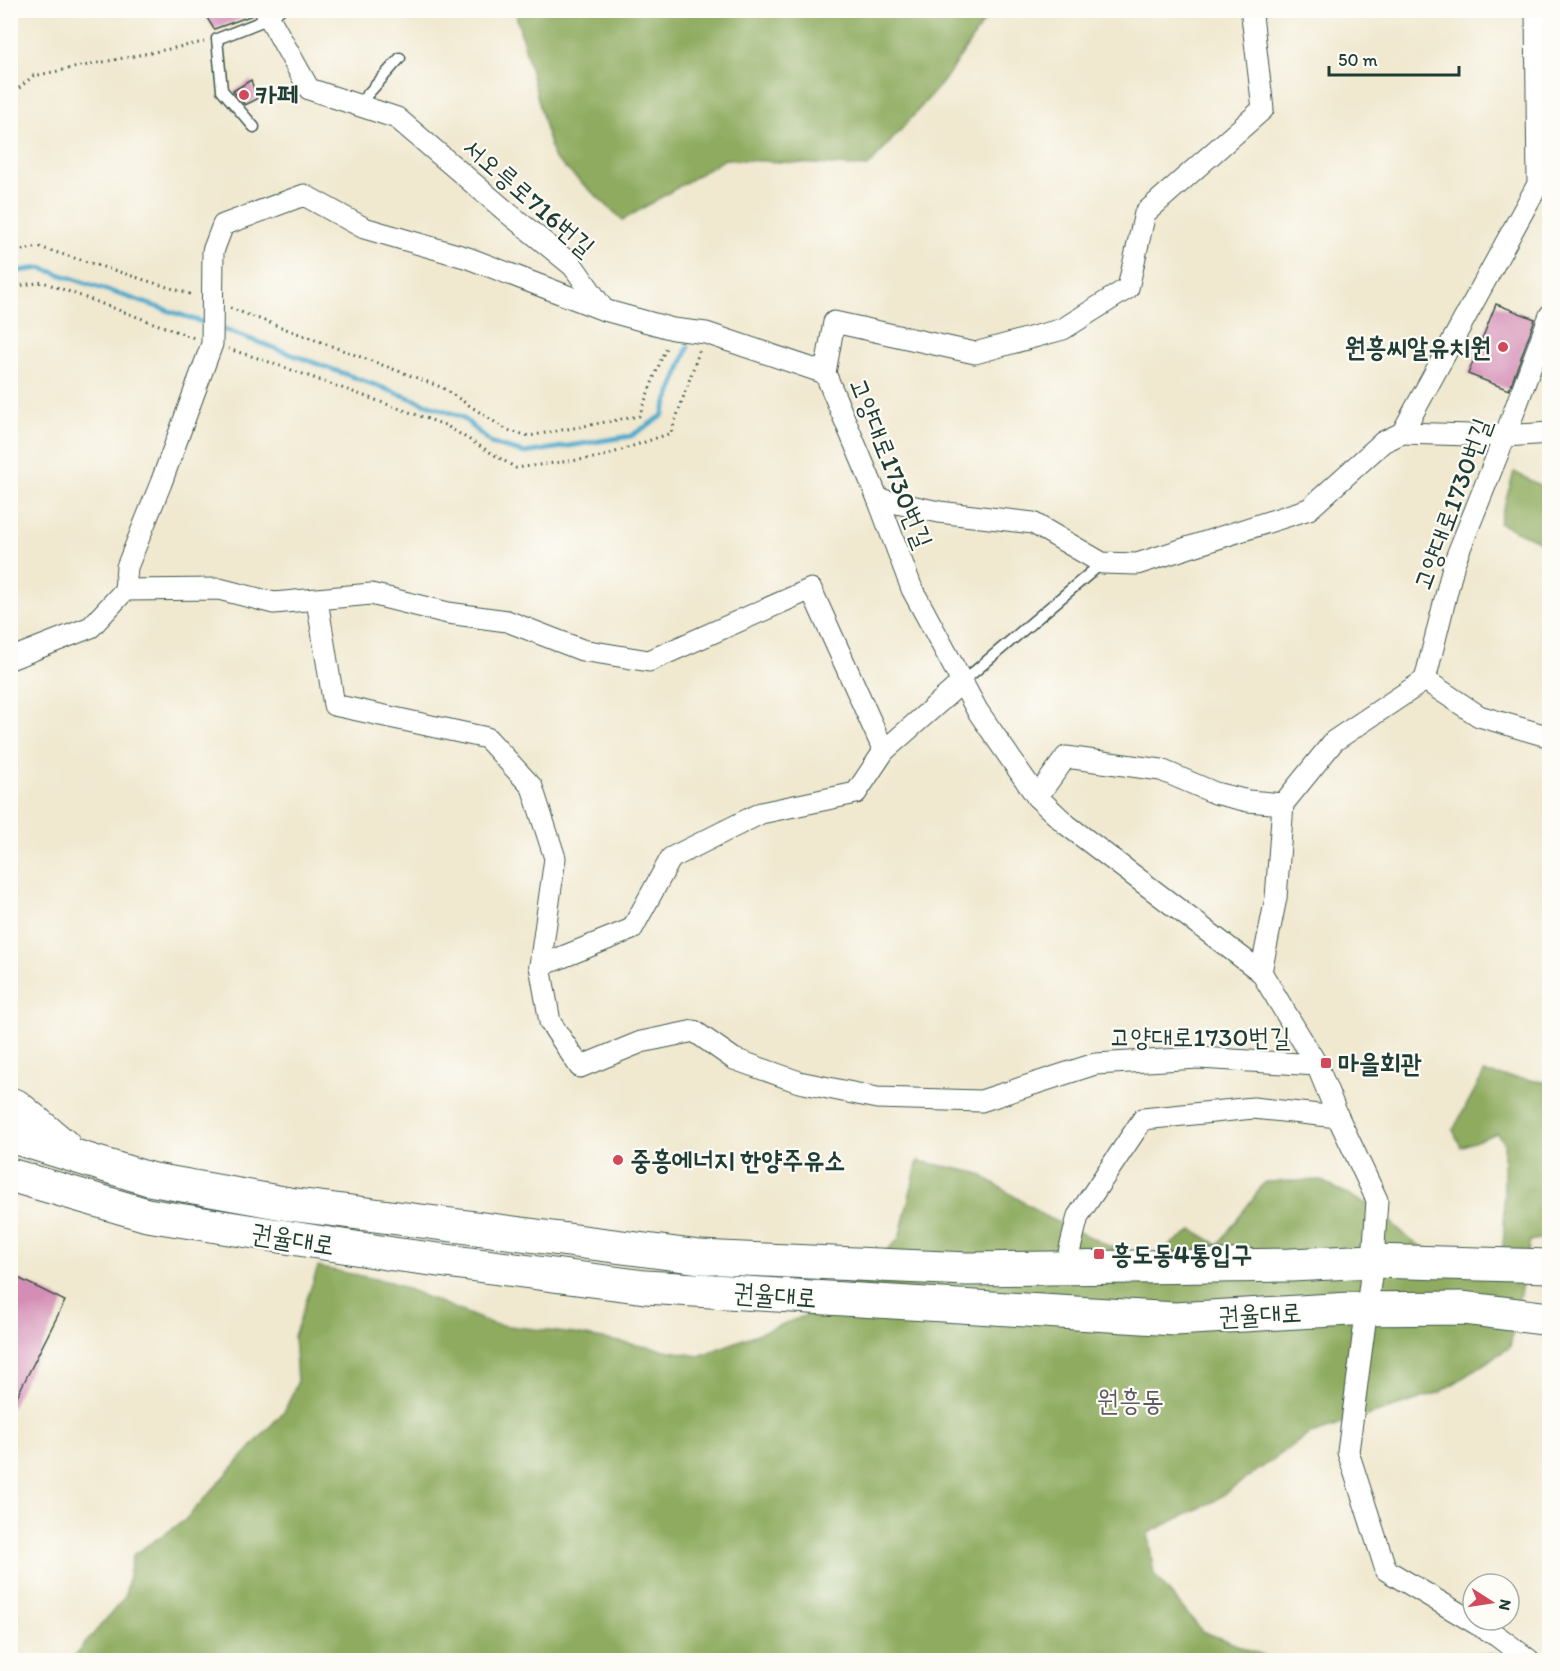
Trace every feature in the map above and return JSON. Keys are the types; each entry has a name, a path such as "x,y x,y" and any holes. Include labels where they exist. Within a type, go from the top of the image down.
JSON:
{"main road":[{"path":"10,1104 16,1106 76,1156"},
{"name":"권율대로","path":"10,1136 149,1179 288,1204 700,1257 968,1269 1374,1262 1550,1266"},
{"name":"권율대로","path":"10,1175 147,1215 381,1252 645,1287 1175,1319 1367,1309 1463,1308 1550,1319"}],"street":[{"path":"825,373 834,322 975,353 1064,329 1128,288 1144,213 1263,109 1252,16 1256,10"},
{"path":"1402,433 1538,184 1536,10"},
{"name":"서오릉로716번길","path":"272,13 309,90 397,118 573,266 604,310"},
{"name":"서오릉로716번길","path":"213,324 213,251 223,225 304,195 364,228 468,258 604,310"},
{"name":"고양대로1730번길","path":"604,310 674,329 706,333 825,373 878,499 912,589 961,683 1037,797 1067,825 1261,972 1317,1065 1338,1117 1377,1200 1374,1262 1348,1452 1386,1570 1497,1636 1529,1660"},
{"name":"고양대로1730번길","path":"1425,680 1454,562 1505,436 1550,315"},
{"path":"10,658 91,627 125,590 127,567 161,483 213,324"},
{"path":"878,499 939,512 1034,523 1102,563 1137,564 1309,509 1383,442 1402,433 1505,436 1550,433"},
{"path":"125,590 219,589 274,603 371,594 448,613 507,621 582,650 649,661 811,589 884,751"},
{"name":"고양대로1730번길","path":"317,600 334,705 487,738 532,786 555,858 540,966 550,1022 579,1067 641,1042 694,1031 734,1059 799,1082 877,1098 981,1101 1095,1064 1199,1058 1317,1065"},
{"path":"1261,972 1276,898 1283,804 1334,741 1425,680 1479,716 1550,737"},
{"path":"540,966 632,929 671,858 761,813 856,793 884,751 961,683"},
{"path":"1037,797 1066,757 1161,770 1215,793 1248,801 1283,804"},
{"path":"1065,1269 1078,1216 1143,1119 1253,1108 1338,1117"}],"lane":[{"name":"서오릉로716번길","path":"217,39 272,13"},
{"path":"217,39 222,90 254,127"},
{"path":"358,105 400,58"},
{"path":"961,683 1102,563"}],"path":[{"path":"10,96 33,76 217,39"},
{"path":"10,252 39,247 213,324 261,359 445,425 516,468 601,457 671,433 706,333"},
{"path":"10,286 43,282 213,324 441,387 507,430 529,436 639,416 674,329"}],"green space":[{"path":"515,10 991,11 943,82 868,167 725,159 623,220 553,157"},
{"path":"1514,472 1549,490 1549,546 1499,523"},
{"path":"1484,1073 1549,1083 1549,1237 1530,1241 1510,1347 1441,1392 1308,1435 1214,1501 1148,1533 1154,1574 1202,1631 1275,1660 71,1660 125,1597 133,1555 185,1520 285,1410 297,1383 294,1336 318,1267 390,1282 493,1324 575,1334 699,1356 820,1310 899,1239 918,1161 978,1173 1048,1218 1144,1262 1193,1230 1218,1245 1265,1182 1320,1180 1375,1208 1412,1241 1461,1267 1502,1252 1504,1144 1497,1133 1461,1147 1453,1130"},
{"path":"1426,1653 1498,1654 1509,1660 1391,1660"}],"building":[{"path":"202,10 252,10 253,15 214,29"},
{"name":"카페","path":"251,80 257,99 245,105 233,91"},
{"name":"원흥씨알유치원","path":"1496,304 1535,319 1509,390 1468,374"},
{"path":"10,1274 65,1301 10,1410"}],"waterway":[{"path":"10,272 41,268 208,324"},
{"path":"217,327 462,417 492,444 525,453 631,436 662,416 688,347"}],"place":[{"name":"카페","path":"244,95"},
{"name":"원흥씨알유치원","path":"1503,347"},
{"name":"마을회관","path":"1326,1063"},
{"name":"중흥에너지 한양주유소","path":"618,1160"},
{"name":"흥도동4통입구","path":"1099,1254"}],"district":[{"name":"원흥동","path":"1130,1400"}]}
